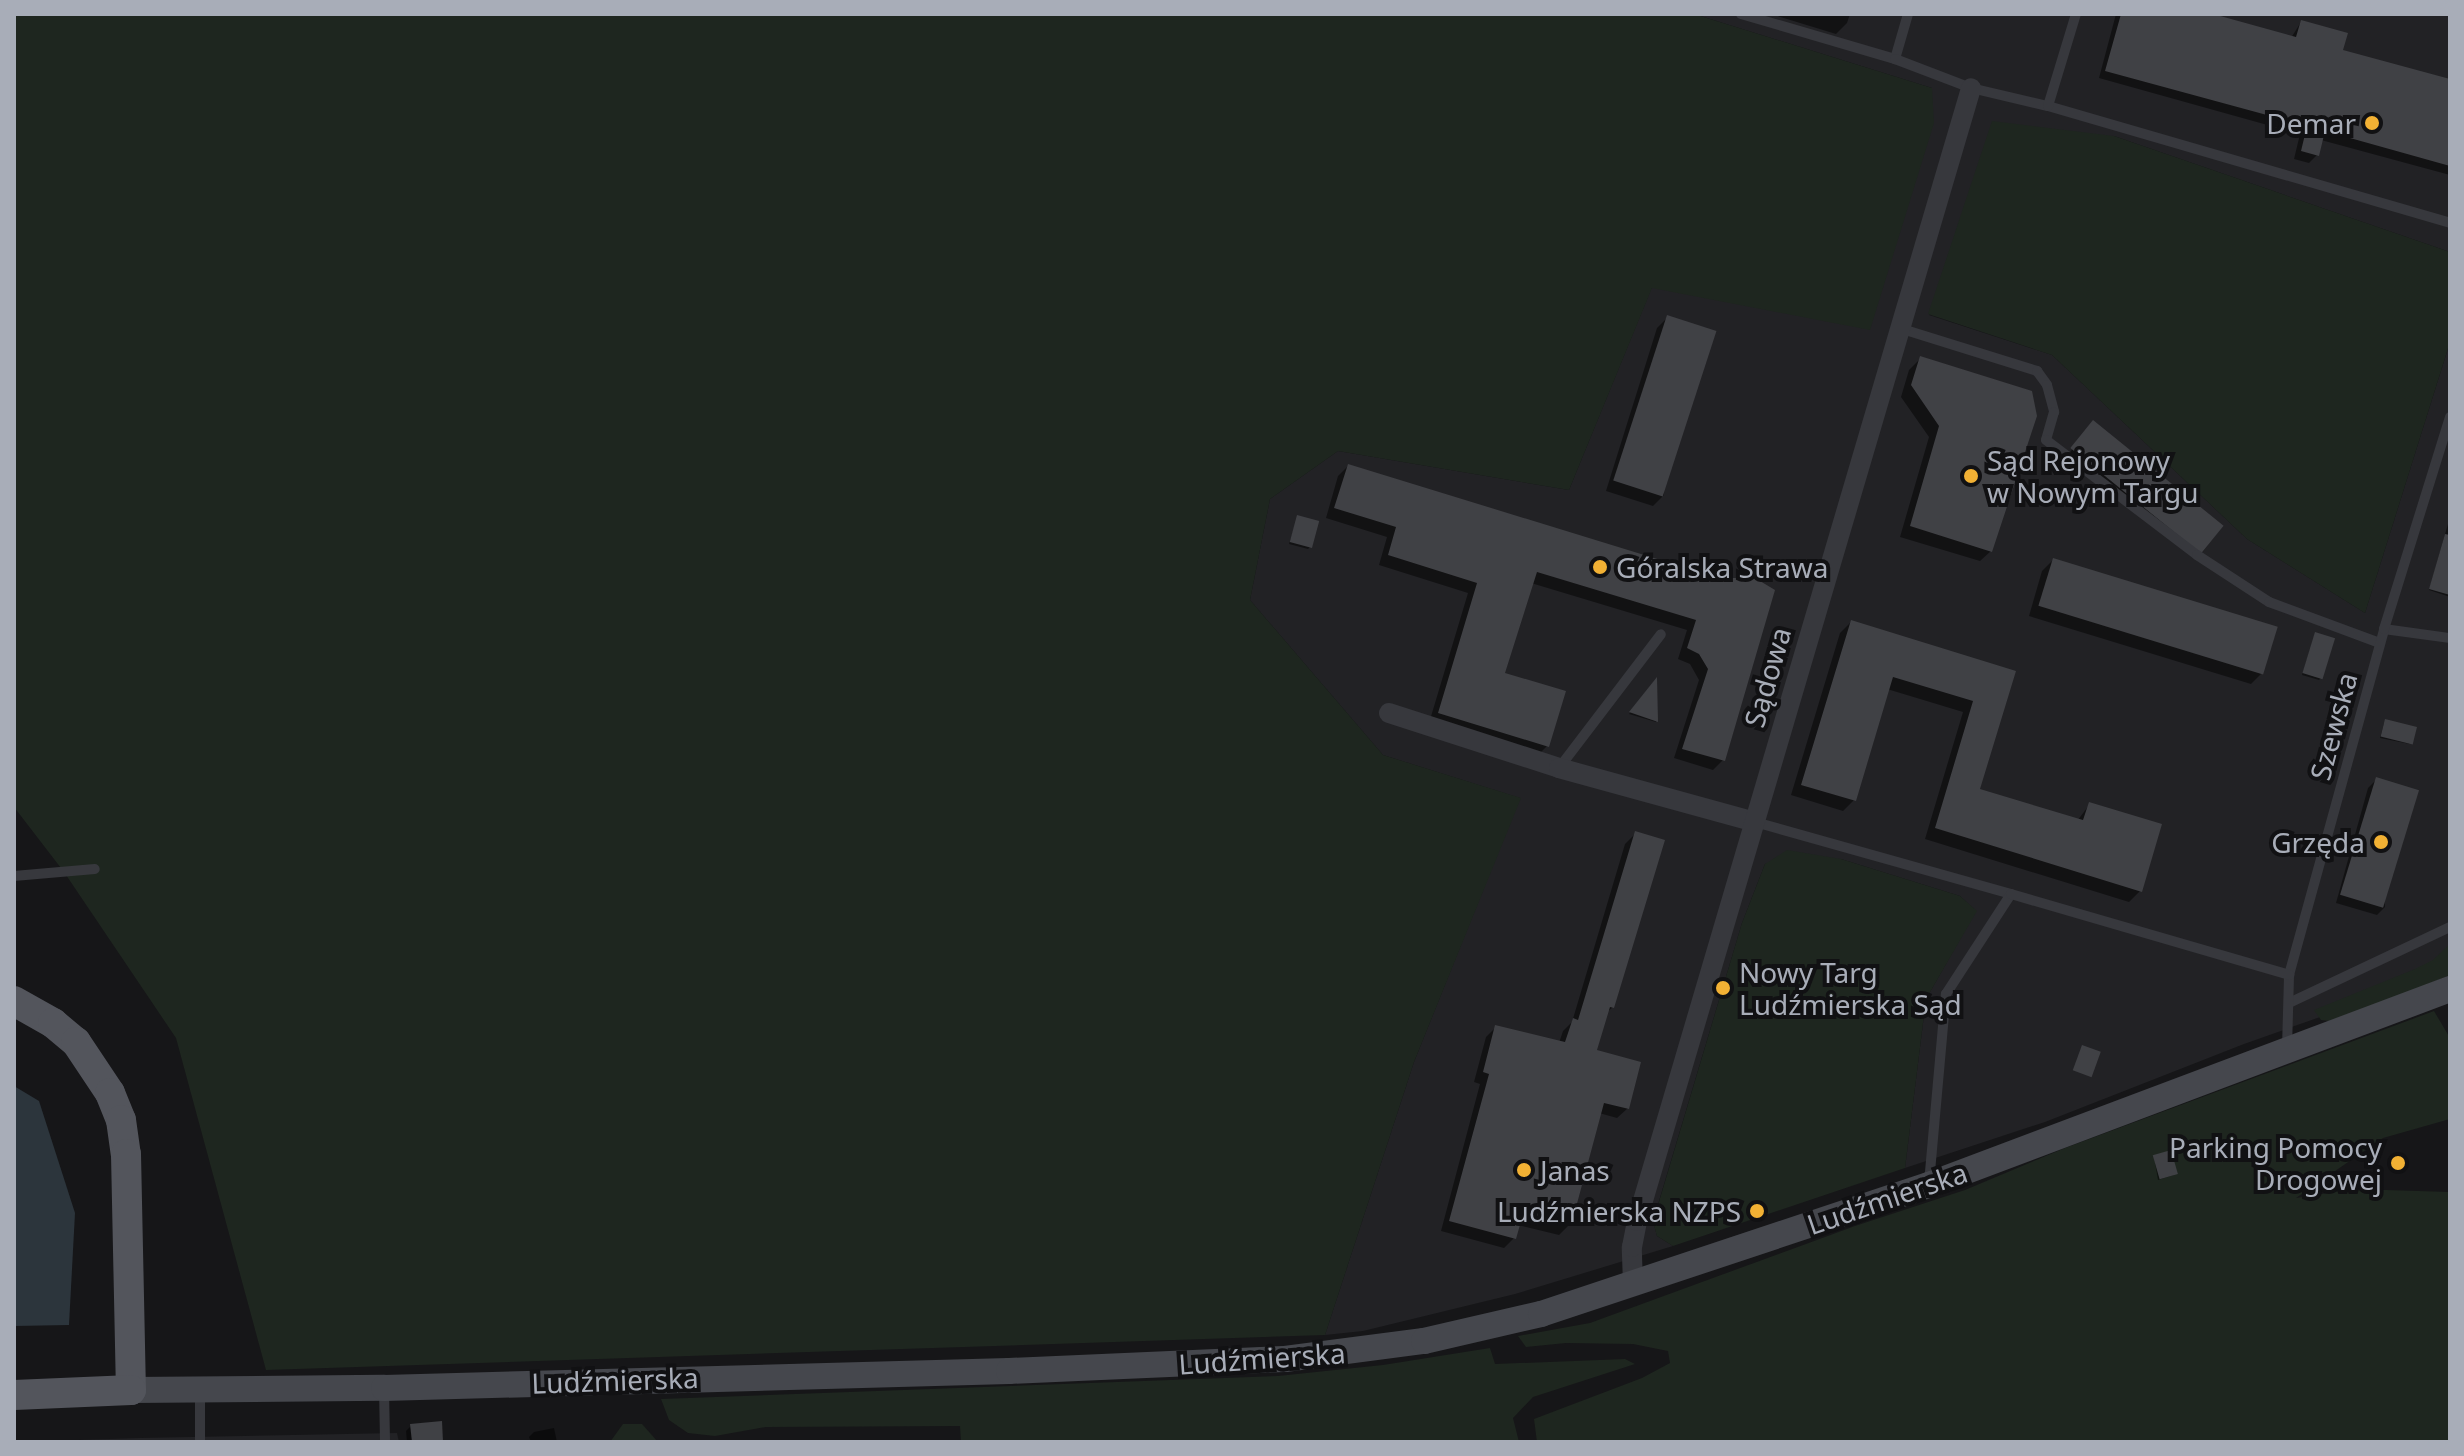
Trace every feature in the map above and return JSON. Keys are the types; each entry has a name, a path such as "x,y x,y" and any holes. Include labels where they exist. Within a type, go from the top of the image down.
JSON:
{"main road":[{"name":"Ludźmierska","path":"14,1395 131,1390 384,1388 1285,1359 1424,1341 1541,1314 1929,1185 2450,989"},
{"path":"14,1001 53,1023 76,1042 103,1080 121,1120 126,1154 131,1390"}],"street":[{"name":"Sądowa","path":"1633,1284 1632,1247 1637,1221 1971,88"},
{"path":"1389,713 1559,768 1755,822"}],"lane":[{"path":"1741,14 1895,59 1971,88 2048,106 2450,223"},
{"path":"1895,59 1908,14"},
{"path":"2048,106 2076,14"},
{"path":"1899,328 2037,371 2047,385 2054,412 2046,440 2197,555 2269,602 2380,643"},
{"name":"Szewska","path":"2287,1052 2289,975 2384,629 2450,417"},
{"path":"2384,629 2450,638"},
{"path":"1559,768 1661,634"},
{"path":"1755,822 2289,975"},
{"path":"14,876 95,869"},
{"path":"1929,1185 1946,994 2011,894"},
{"path":"2289,1003 2450,927"},
{"path":"384,1388 385,1442"},
{"path":"200,1390 200,1442"}],"shaded area":[{"path":"14,14 1694,14 1932,88 1934,123 1870,330 1652,288 1569,490 1338,451 1270,499 1250,600 1383,755 1521,798 1414,1062 1325,1335 266,1370 176,1038 64,872 14,807"},
{"path":"1694,14 2450,14 2450,252 2114,136 1929,315 2052,355 2247,539 2365,613 2450,342 2450,971 2244,1044 2045,1122 1905,1168 1926,999 1976,911 1960,896 1841,859 1765,864 1742,923 1653,1221 1657,1236 1673,1246 1515,1294 1363,1331 1325,1335 1414,1062 1520,798 1383,755 1250,600 1270,499 1338,451 1569,490 1652,287 1932,88"},
{"path":"1992,121 2114,136 2450,252 2450,342 2365,613 2247,539 2052,355 1928,314"},
{"path":"1787,850 1841,859 1960,896 1977,911 1926,999 1905,1168 1673,1246 1657,1236 1653,1222 1742,923 1765,864"},
{"path":"2450,944 2450,975 2336,1022 2321,1020 2314,1010 2415,969 2433,960"},
{"path":"2434,1011 2450,1038 2450,1119 2383,1138 2296,1198 2354,1189 2450,1192 2450,1442 1537,1442 1534,1419 1642,1378 1670,1363 1668,1351 1633,1344 1566,1343 1526,1347 1518,1336 1590,1323 1855,1226 1965,1190 2065,1148"},
{"path":"14,1086 39,1101 75,1213 69,1325 14,1326"},
{"path":"1490,1348 1495,1364 1625,1359 1635,1364 1533,1397 1513,1418 1519,1442 961,1442 960,1426 766,1427 715,1436 688,1433 669,1420 661,1399 1278,1376 1383,1365"},
{"path":"623,1424 642,1424 658,1442 610,1442"},
{"path":"397,1433 399,1442 18,1442 140,1438"}],"building":[{"name":"Demar","path":"2121,14 2213,14 2296,37 2301,20 2348,33 2343,50 2450,79 2450,166 2325,131 2319,156 2301,151 2307,126 2105,71"},
{"path":"1667,315 1716,331 1663,497 1613,480"},
{"name":"Sąd Rejonowy w Nowym Targu","path":"1920,356 2032,391 2037,416 1992,552 1910,526 1939,426 1911,385"},
{"path":"2093,420 2224,526 2201,554 2070,448"},
{"path":"1348,464 1680,566 1676,578 1755,578 1775,590 1725,761 1682,749 1708,669 1699,654 1687,648 1696,620 1537,572 1505,673 1566,691 1549,747 1438,713 1477,583 1388,555 1396,527 1334,508"},
{"path":"1297,515 1319,521 1312,548 1290,542"},
{"path":"2445,534 2450,535 2450,595 2429,589"},
{"path":"2053,558 2278,627 2263,675 2038,606"},
{"path":"1851,620 2016,671 1980,789 2083,820 2089,802 2162,824 2142,892 1935,828 1973,701 1893,677 1856,801 1801,785"},
{"path":"2315,632 2335,638 2323,679 2302,673"},
{"path":"1657,677 1658,722 1629,712"},
{"path":"2385,719 2417,727 2413,744 2381,736"},
{"name":"Grzęda","path":"2376,777 2419,790 2383,908 2340,895"},
{"path":"1635,831 1665,840 1614,1008 1610,1007 1597,1050 1641,1062 1629,1109 1604,1103 1571,1226 1523,1214 1516,1239 1449,1221 1489,1074 1483,1072 1495,1025 1565,1042 1573,1018 1578,1020"},
{"path":"2082,1045 2101,1052 2092,1077 2073,1070"},
{"path":"2171,1150 2178,1174 2160,1179 2153,1155"},
{"path":"442,1421 443,1442 412,1442 410,1424"}],"place":[{"name":"Demar","path":"2372,123"},
{"name":"Sąd Rejonowy w Nowym Targu","path":"1971,476"},
{"name":"Góralska Strawa","path":"1600,567"},
{"name":"Grzęda","path":"2381,842"},
{"name":"Nowy Targ Ludźmierska Sąd","path":"1723,988"},
{"name":"Parking Pomocy Drogowej","path":"2398,1163"},
{"name":"Janas","path":"1524,1170"},
{"name":"Ludźmierska NZPS","path":"1757,1211"}]}
